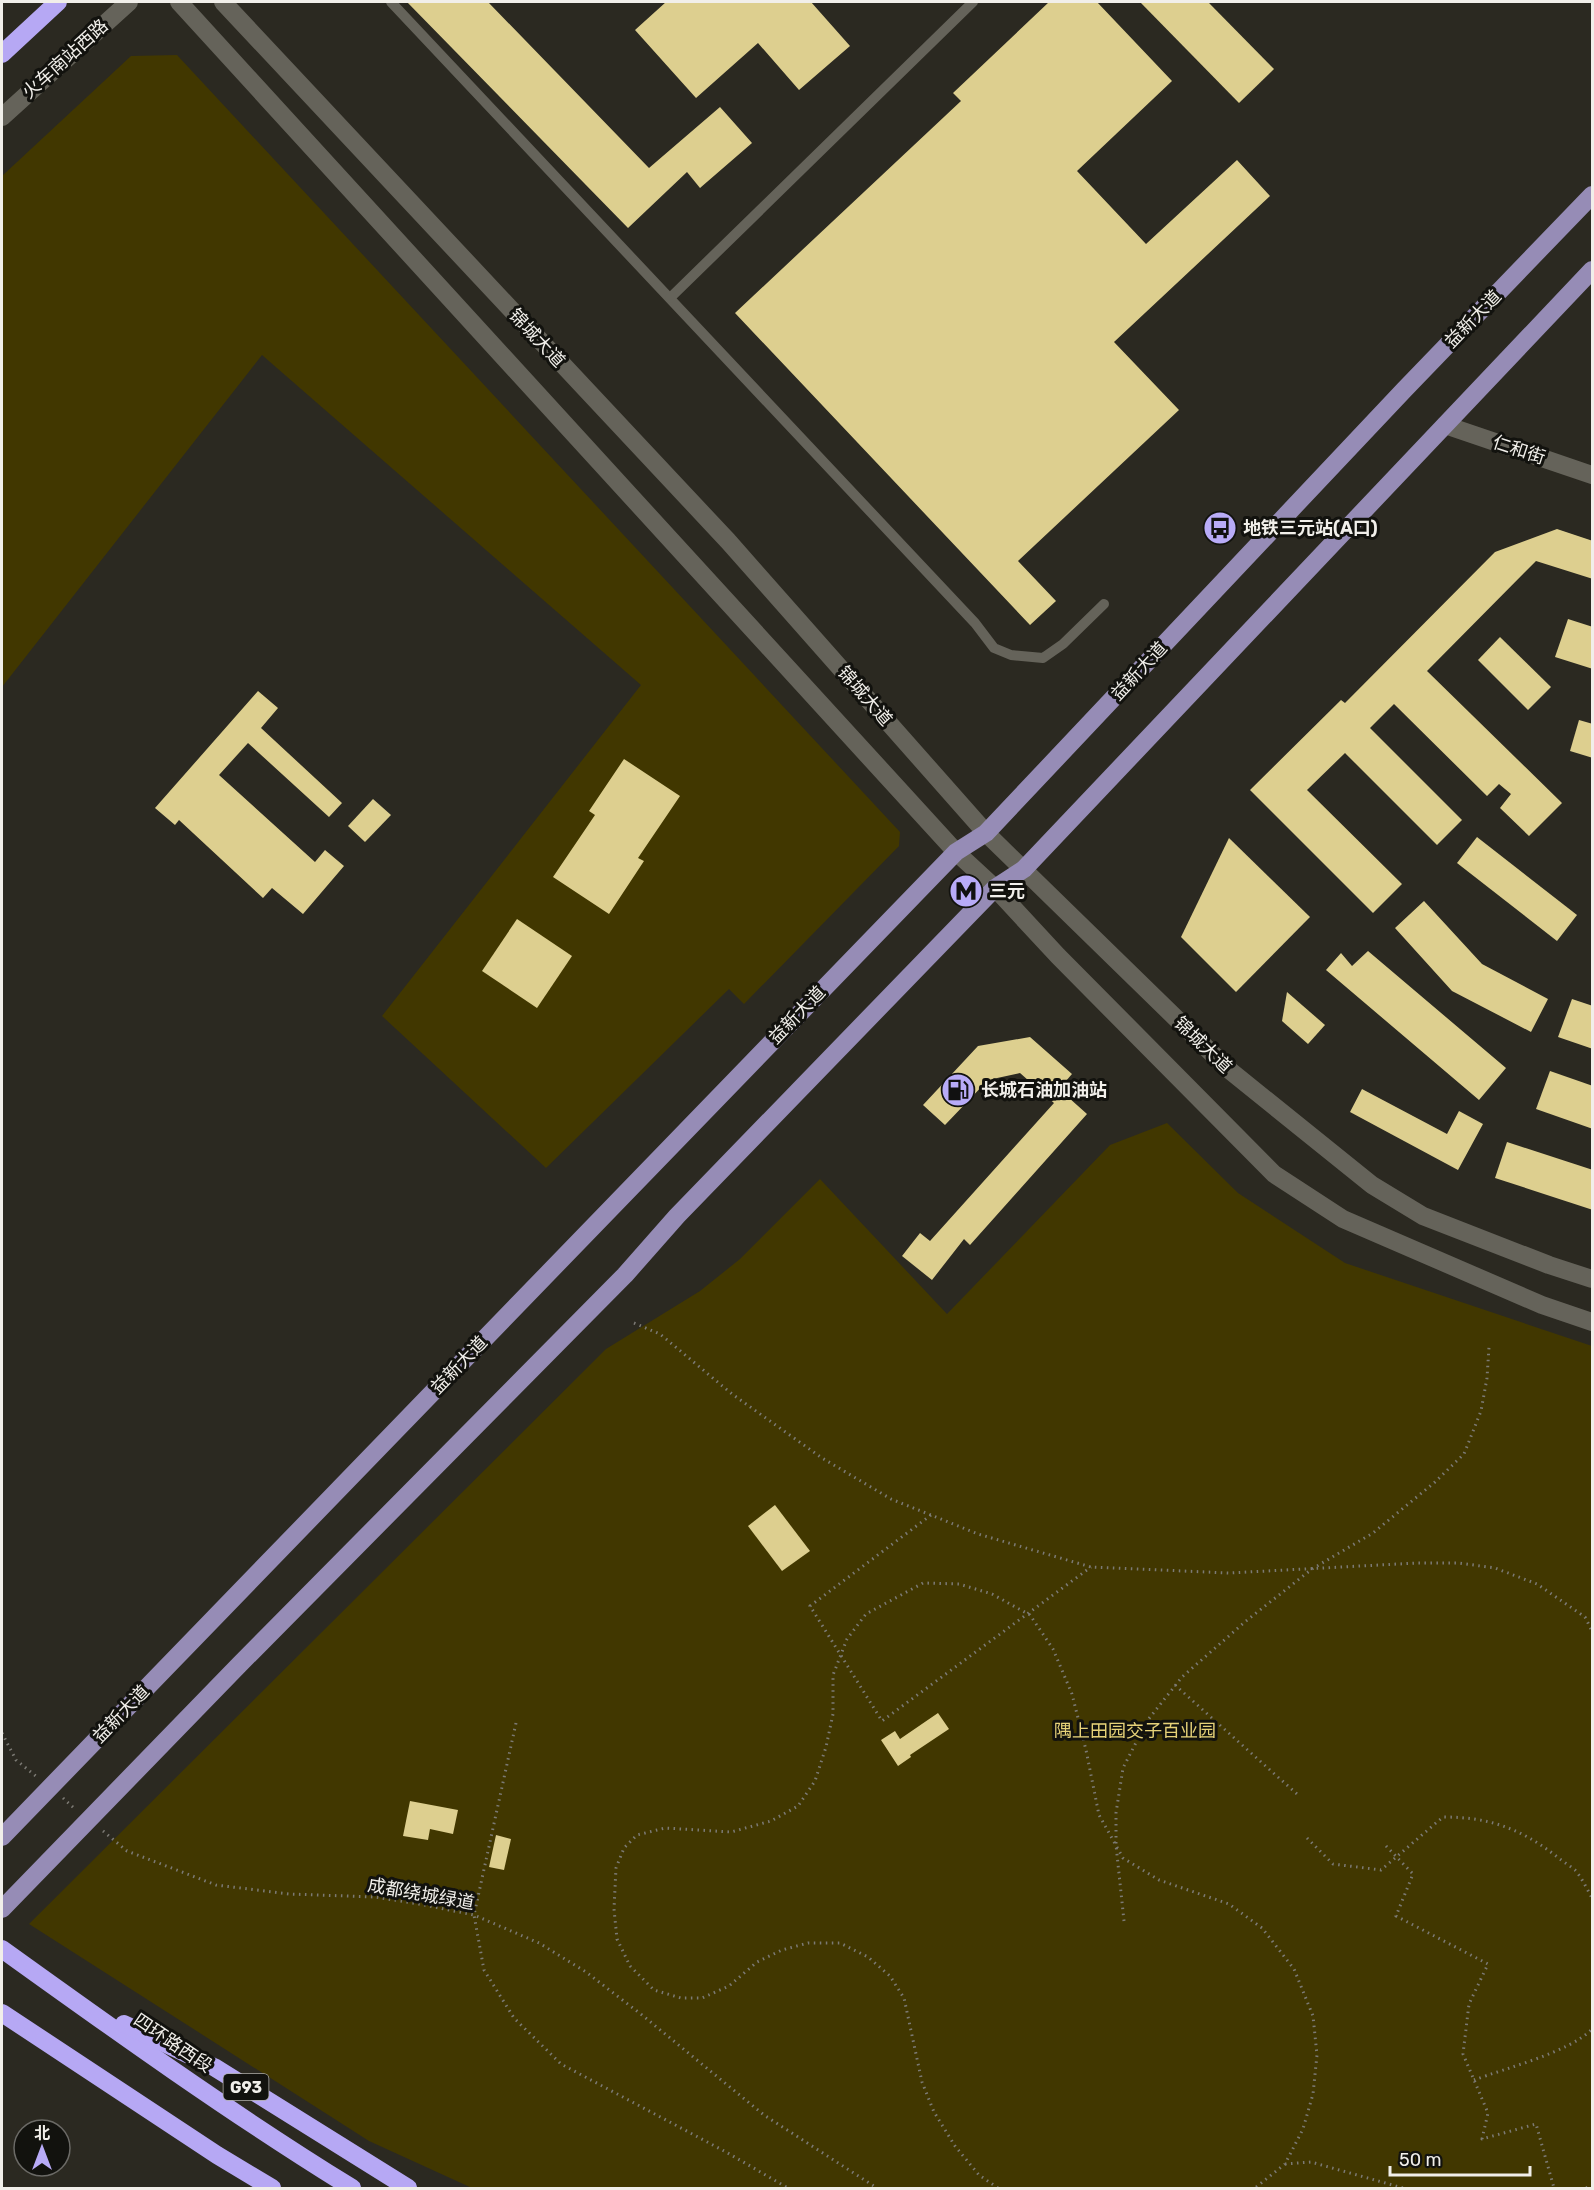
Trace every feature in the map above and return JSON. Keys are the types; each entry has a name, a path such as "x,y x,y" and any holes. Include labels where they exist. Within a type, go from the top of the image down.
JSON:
{"highway":[{"path":"2,54 58,2"},
{"name":"四环路西段","path":"2,1948 76,2002 303,2158 352,2188"},
{"name":"G93","path":"76,2002 214,2067 408,2188"},
{"path":"2,2013 217,2155 272,2188"},
{"path":"217,2155 254,2188"}],"main road":[{"name":"火车南站西路","path":"2,117 129,2"},
{"path":"179,2 956,852 995,888 1058,957 1274,1174 1343,1219 1542,1305 1593,1323"},
{"path":"202,28 205,13 218,4 225,3"},
{"name":"锦城大道","path":"225,3 728,541 986,833 1228,1069 1372,1185 1423,1216 1549,1265 1593,1279"},
{"name":"益新大道","path":"2,1837 956,852 986,833 1404,390 1593,195"},
{"path":"2,1910 239,1665 625,1275 677,1216 995,888 1024,869 1593,270"},
{"name":"仁和街","path":"1445,425 1593,475"}],"lane":[{"path":"391,2 975,622 994,648 1011,656 1043,658 1064,644 1104,604"},
{"path":"670,298 973,2"}],"path":[{"path":"634,1323 660,1334 732,1394 822,1458 891,1498 978,1534 1091,1567 1229,1573 1417,1563 1460,1563 1495,1568 1537,1584 1585,1617 1593,1631"},
{"path":"1124,1921 1116,1845 1116,1813 1123,1768 1147,1721 1175,1685 1246,1621 1312,1569 1373,1533 1436,1482 1464,1454 1481,1411 1487,1378 1489,1347"},
{"path":"931,1515 810,1606 882,1721 1091,1567"},
{"path":"998,2188 979,2175 961,2154 934,2112 921,2082 904,1998 890,1976 868,1957 840,1943 808,1943 782,1950 758,1962 729,1986 702,1998 681,1998 654,1990 630,1966 617,1939 614,1909 616,1868 624,1848 637,1835 665,1828 731,1832 771,1821 798,1806 815,1781 826,1747 832,1714 832,1675 847,1640 866,1614 923,1583 959,1584 992,1594 1027,1614 1053,1649 1072,1694 1099,1815 1123,1858 1159,1880 1229,1904 1262,1928 1294,1969 1313,2016 1317,2055 1313,2094 1305,2121 1285,2164 1255,2188"},
{"path":"1175,1685 1298,1795"},
{"path":"516,1723 474,1915 484,1970 514,2018 561,2064 726,2152 788,2188"},
{"path":"2,1733 16,1760 41,1780"},
{"path":"58,1795 76,1809"},
{"path":"1307,1838 1333,1864 1381,1870 1443,1817 1464,1817 1488,1821 1516,1829 1542,1844 1575,1871 1593,1898"},
{"name":"成都绕城绿道","path":"101,1830 127,1851 216,1885 289,1894 375,1897 474,1915 538,1943 586,1972 764,2115 877,2188"},
{"path":"1386,1846 1413,1874 1396,1916 1488,1964 1469,2004 1463,2054 1488,2113 1482,2139 1536,2124 1554,2188"},
{"path":"1474,2080 1553,2052 1583,2038 1593,2029"},
{"path":"1285,2164 1311,2162 1403,2188"},
{"path":"1586,2188 1593,2186"}],"green space":[{"path":"177,55 900,832 899,846 744,1004 729,989 546,1168 382,1016 641,685 262,355 2,687 2,176 131,56"},
{"name":"隅上田园交子百业园","path":"1167,1123 1238,1193 1345,1263 1592,1346 1592,2188 472,2188 369,2141 29,1924 606,1349 700,1291 740,1259 820,1179 947,1314 1110,1145"}],"building":[{"path":"407,2 488,2 649,168 720,107 752,143 700,188 687,172 628,228"},
{"path":"666,2 811,2 850,46 799,90 758,43 696,98 635,30"},
{"path":"1049,2 1097,2 1172,81 1077,171 1146,244 1237,160 1270,196 1114,342 1179,410 1018,561 1056,601 1030,625 735,313 961,101 953,93"},
{"path":"1140,2 1208,2 1274,69 1239,103"},
{"path":"1557,529 1593,541 1593,579 1536,561 1427,671 1562,803 1529,836 1500,808 1511,794 1499,784 1487,796 1394,704 1370,728 1462,820 1437,845 1345,753 1307,790 1402,884 1373,913 1250,790 1341,700 1345,703 1495,552"},
{"path":"1568,619 1593,627 1593,669 1555,657"},
{"path":"1500,637 1551,687 1528,710 1478,660"},
{"path":"258,691 278,708 261,728 342,803 329,817 248,743 219,775 315,862 325,850 344,866 303,914 272,888 263,898 179,820 175,825 155,808"},
{"path":"1579,720 1593,724 1593,758 1570,751"},
{"path":"624,759 680,796 638,858 644,861 609,914 553,877 595,815 589,811"},
{"path":"373,799 391,815 365,842 348,826"},
{"path":"1477,837 1577,915 1557,941 1457,863"},
{"path":"1229,838 1310,917 1236,992 1181,937"},
{"path":"1424,901 1482,964 1548,999 1531,1032 1452,991 1395,928"},
{"path":"517,919 572,956 537,1008 482,971"},
{"path":"1368,951 1506,1068 1479,1100 1326,970 1341,953 1352,966"},
{"path":"1287,992 1325,1025 1308,1044 1282,1021"},
{"path":"1572,999 1593,1006 1593,1049 1558,1037"},
{"path":"1030,1037 1072,1074 1059,1089 1087,1114 970,1245 964,1239 932,1280 902,1256 920,1233 930,1241 1054,1103 1020,1073 988,1080 945,1125 923,1105 978,1046"},
{"path":"1550,1071 1593,1086 1593,1129 1536,1109"},
{"path":"1362,1089 1447,1134 1459,1111 1483,1124 1458,1170 1350,1112"},
{"path":"1507,1142 1593,1170 1593,1210 1495,1178"},
{"path":"775,1505 810,1551 782,1571 748,1526"},
{"path":"938,1713 949,1729 910,1755 911,1757 898,1766 881,1740 895,1731 900,1739"},
{"path":"410,1801 458,1810 453,1834 430,1829 428,1840 403,1836"},
{"path":"496,1835 511,1839 504,1870 489,1867"}],"place":[{"name":"地铁三元站(A口)","path":"1220,528"},
{"name":"三元","path":"966,891"},
{"name":"长城石油加油站","path":"958,1090"}]}
